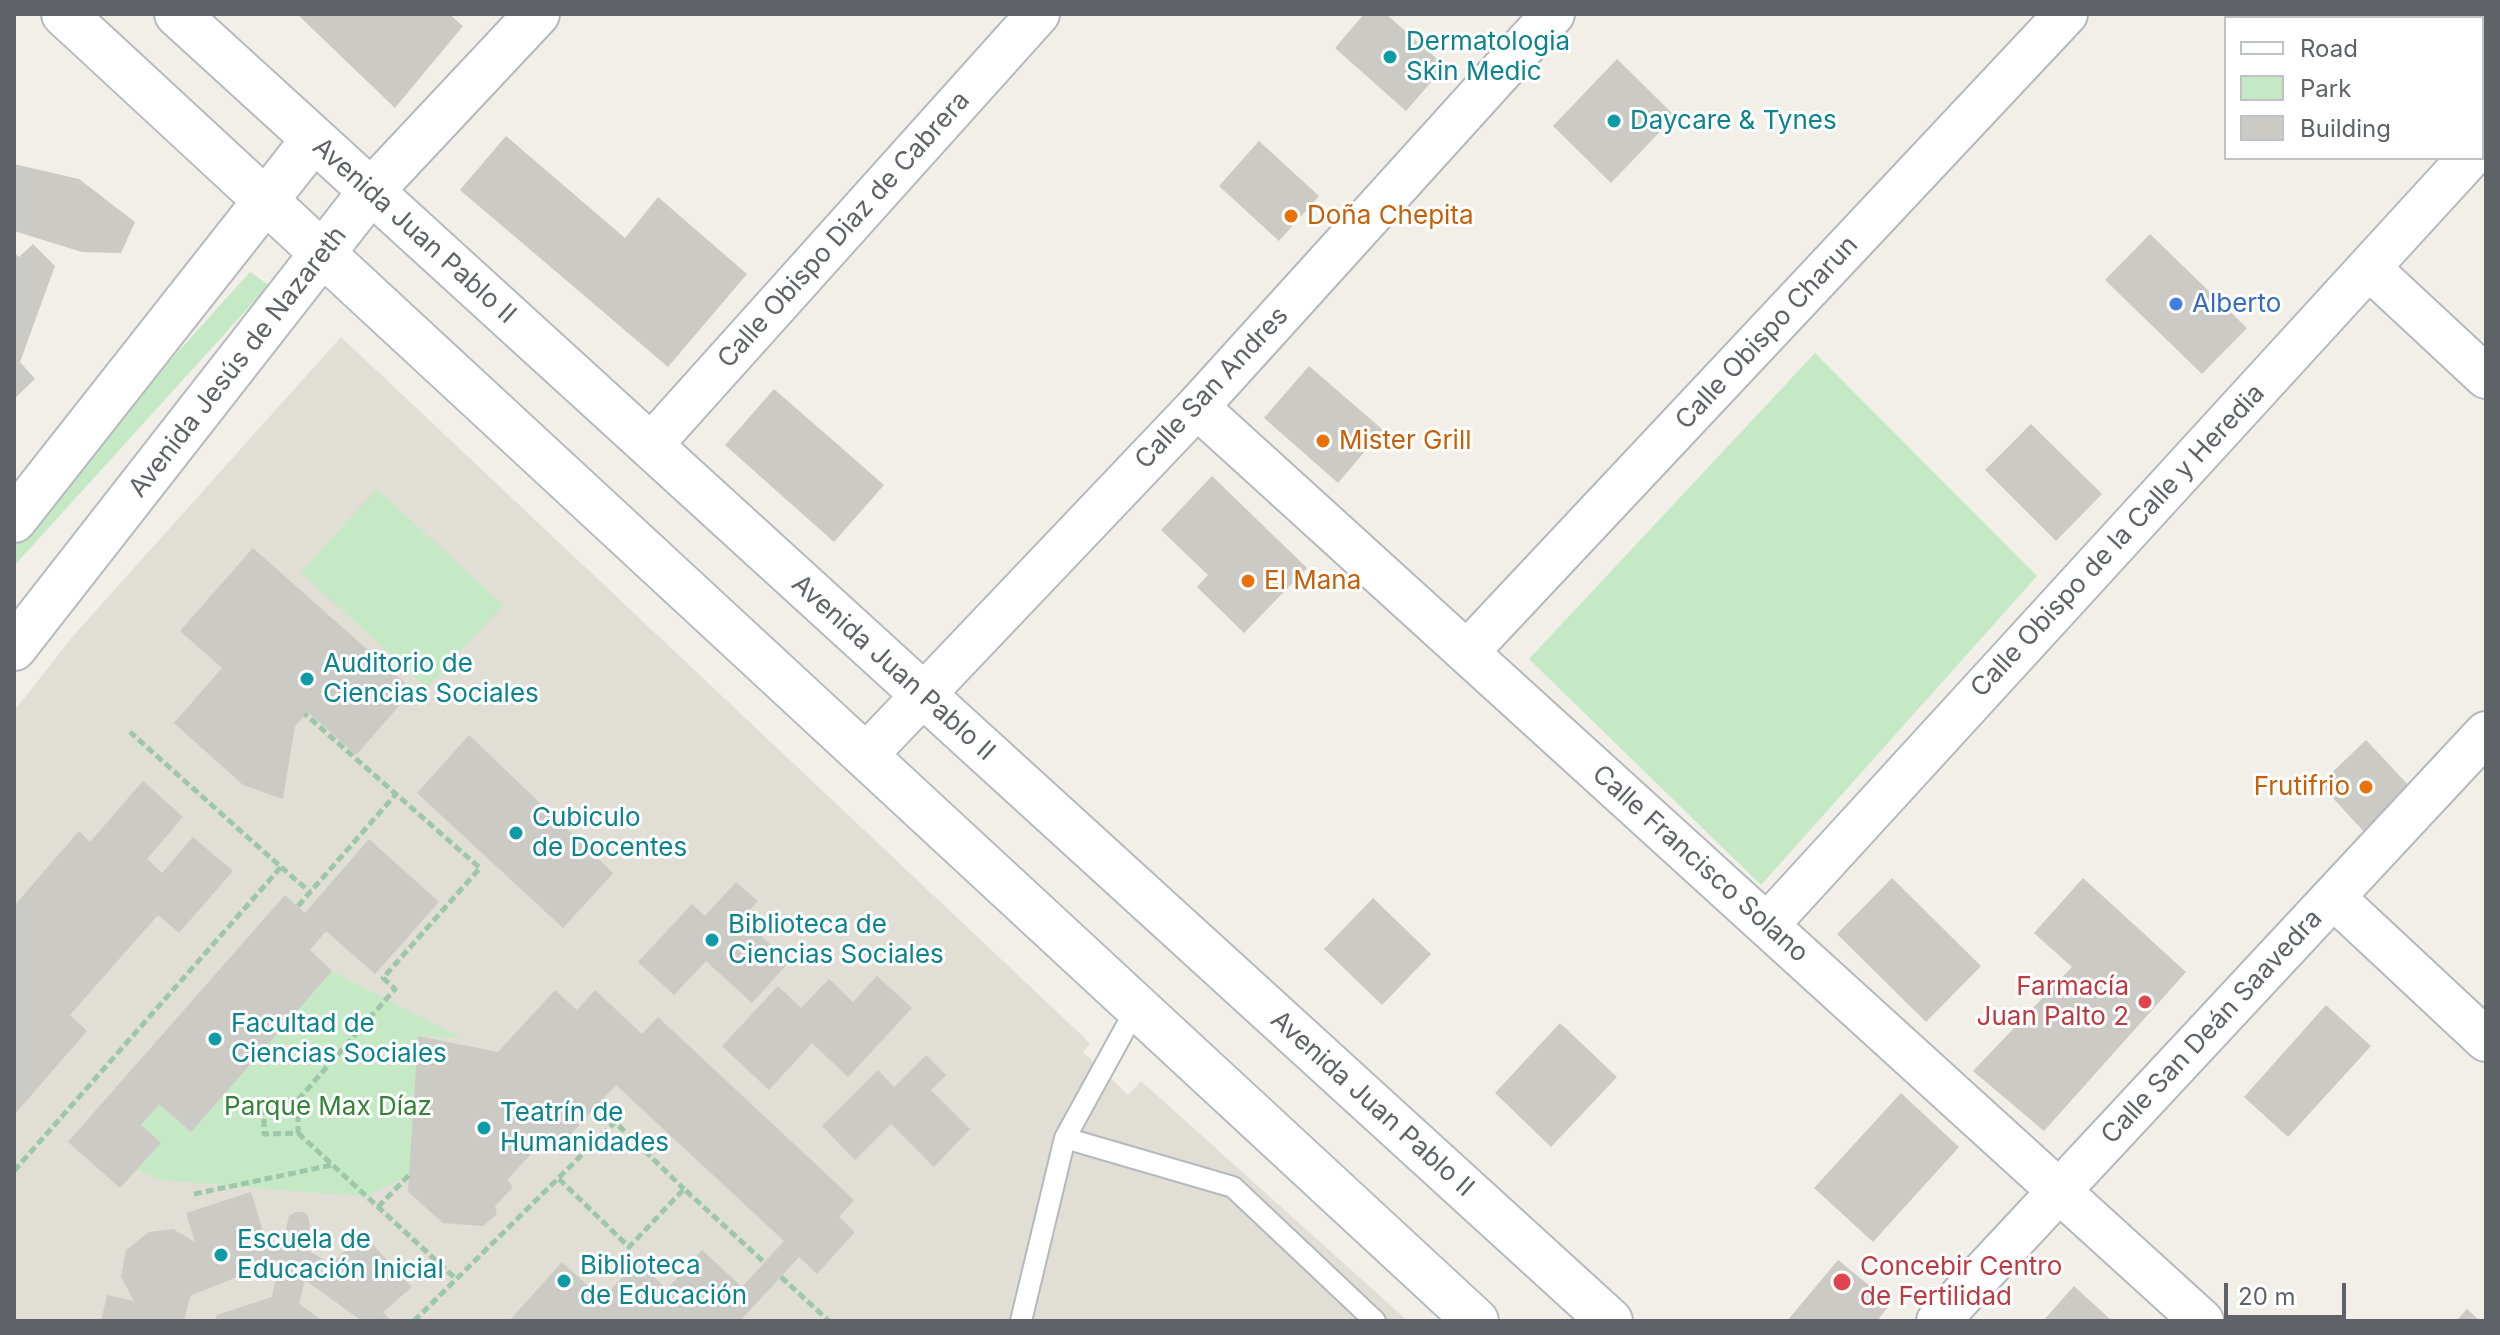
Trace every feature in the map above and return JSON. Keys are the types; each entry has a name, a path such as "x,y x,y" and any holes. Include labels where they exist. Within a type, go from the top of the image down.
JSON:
{"main road":[{"path":"64,14 1476,1321"},
{"name":"Avenida Juan Pablo II","path":"177,14 1610,1321"},
{"name":"Avenida Jesús de Nazareth","path":"19,629 371,191 537,14"},
{"path":"14,520 314,139"}],"street":[{"name":"Calle Obispo Diaz de Cabrera","path":"650,446 1038,14"},
{"name":"Calle San Andres","path":"865,756 1197,407 1553,14"},
{"name":"Calle Obispo Charun","path":"1467,652 2066,14"},
{"name":"Calle Obispo de la Calle y Heredia","path":"1767,925 2467,160"},
{"path":"2369,268 2486,377"},
{"name":"Calle Francisco Solano","path":"1197,407 2202,1321"},
{"name":"Calle San Deán Saavedra","path":"1938,1321 2486,733"},
{"path":"2333,897 2486,1040"}],"lane":[{"path":"1021,1321 1065,1138 1137,1007"},
{"path":"1065,1138 1233,1187 1375,1321"}],"path":[{"path":"298,1133 298,1100 395,989 383,978 480,868 305,714"},
{"path":"130,732 310,892"},
{"path":"298,906 396,794"},
{"path":"14,1171 281,867"},
{"path":"298,1100 264,1100 264,1134 298,1133 456,1279"},
{"path":"414,1321 615,1122 765,1263"},
{"path":"194,1194 332,1165"},
{"path":"378,1207 410,1174"},
{"path":"559,1179 629,1247 684,1189"},
{"path":"781,1277 829,1321"}],"shaded area":[{"path":"341,337 1090,1043 1083,1052 1128,1095 1141,1081 1408,1321 14,1321 14,711 74,635"}],"green space":[{"path":"250,272 269,285 14,566 14,534"},
{"path":"1815,353 2037,576 1761,885 1529,659"},
{"path":"377,489 503,605 427,688 301,572"},
{"name":"Parque Max Díaz","path":"332,971 462,1038 418,1036 410,1174 367,1197 160,1180 137,1170 161,1143 141,1125 159,1104 191,1132"}],"building":[{"path":"297,14 449,14 463,26 395,108"},
{"name":"Dermatologia Skin Medic","path":"1364,14 1386,14 1445,66 1406,111 1335,48"},
{"name":"Daycare & Tynes","path":"1617,59 1675,116 1611,183 1553,126"},
{"path":"506,136 625,238 658,197 747,274 668,367 460,190"},
{"path":"1259,141 1319,196 1279,241 1219,186"},
{"path":"14,164 79,179 135,222 121,253 82,252 14,231"},
{"name":"Alberto","path":"2150,234 2247,328 2202,374 2105,280"},
{"path":"33,244 55,266 20,362 35,379 14,399 14,252 19,257"},
{"path":"1309,366 1383,430 1338,483 1264,418"},
{"path":"774,389 884,485 834,542 725,445"},
{"path":"2031,424 2102,494 2056,541 1985,470"},
{"path":"1212,476 1307,568 1244,633 1197,587 1208,575 1161,530"},
{"name":"Auditorio de Ciencias Sociales","path":"253,548 413,690 356,755 308,712 295,726 283,799 243,785 174,723 222,668 180,631"},
{"name":"Cubiculo de Docentes","path":"469,735 613,873 563,928 417,793"},
{"name":"Frutifrio","path":"2366,740 2413,790 2366,834 2320,784"},
{"path":"143,781 183,817 147,859 162,873 193,837 233,871 179,933 158,915 70,1015 87,1031 14,1115 14,906 79,831 90,842"},
{"name":"Facultad de Ciencias Sociales","path":"369,839 439,902 375,974 326,931 310,950 332,971 191,1132 159,1104 141,1125 161,1143 120,1188 68,1142 285,895 305,913"},
{"path":"1892,878 1981,966 1926,1022 1837,934"},
{"path":"2083,878 2186,972 2044,1131 1973,1071 2072,967 2034,933"},
{"name":"Biblioteca de Ciencias Sociales","path":"736,882 758,901 742,918 789,962 752,1003 706,961 674,995 638,962 692,904 705,916"},
{"path":"1373,898 1431,954 1382,1005 1324,949"},
{"path":"877,976 912,1008 848,1077 812,1043 769,1090 722,1046 778,986 801,1008 829,979 853,1002"},
{"path":"555,990 577,1010 595,990 642,1034 658,1017 854,1200 839,1217 855,1232 817,1274 799,1257 740,1321 509,1321 562,1262 602,1299 637,1262 667,1289 702,1250 742,1287 784,1241 616,1085 556,1150 545,1139 507,1180 513,1187 495,1206 497,1214 483,1226 443,1223 408,1192 418,1036 498,1052"},
{"path":"2326,1005 2371,1046 2288,1137 2244,1097"},
{"path":"1560,1023 1617,1077 1551,1147 1495,1093"},
{"path":"926,1055 946,1075 931,1090 970,1129 934,1167 891,1124 855,1160 822,1126 878,1070 894,1087"},
{"path":"1901,1093 1959,1147 1873,1242 1814,1188"},
{"name":"Escuela de Educación Inicial","path":"251,1192 269,1251 282,1246 289,1216 296,1212 304,1212 308,1216 310,1225 305,1249 332,1264 362,1233 412,1287 383,1312 392,1321 362,1321 305,1280 299,1304 323,1321 215,1321 217,1315 272,1297 279,1260 190,1296 184,1321 101,1321 107,1295 134,1301 121,1277 126,1250 149,1232 173,1229 195,1242 186,1213"},
{"name":"Concebir Centro de Fertilidad","path":"1838,1260 1891,1303 1877,1321 1787,1321"},
{"path":"2074,1286 2112,1321 2043,1321"},
{"path":"2467,1309 2480,1321 2456,1321"}],"place":[{"name":"Dermatologia Skin Medic","path":"1390,57"},
{"name":"Daycare & Tynes","path":"1614,121"},
{"name":"Doña Chepita","path":"1291,216"},
{"name":"Alberto","path":"2176,304"},
{"name":"Mister Grill","path":"1323,441"},
{"name":"El Mana","path":"1248,581"},
{"name":"Auditorio de Ciencias Sociales","path":"307,679"},
{"name":"Frutifrio","path":"2366,787"},
{"name":"Cubiculo de Docentes","path":"516,833"},
{"name":"Biblioteca de Ciencias Sociales","path":"712,940"},
{"name":"Farmacía Juan Palto 2","path":"2145,1002"},
{"name":"Facultad de Ciencias Sociales","path":"215,1039"},
{"name":"Teatrín de Humanidades","path":"484,1128"},
{"name":"Escuela de Educación Inicial","path":"221,1255"},
{"name":"Biblioteca de Educación","path":"564,1281"},
{"name":"Concebir Centro de Fertilidad","path":"1842,1282"}]}
